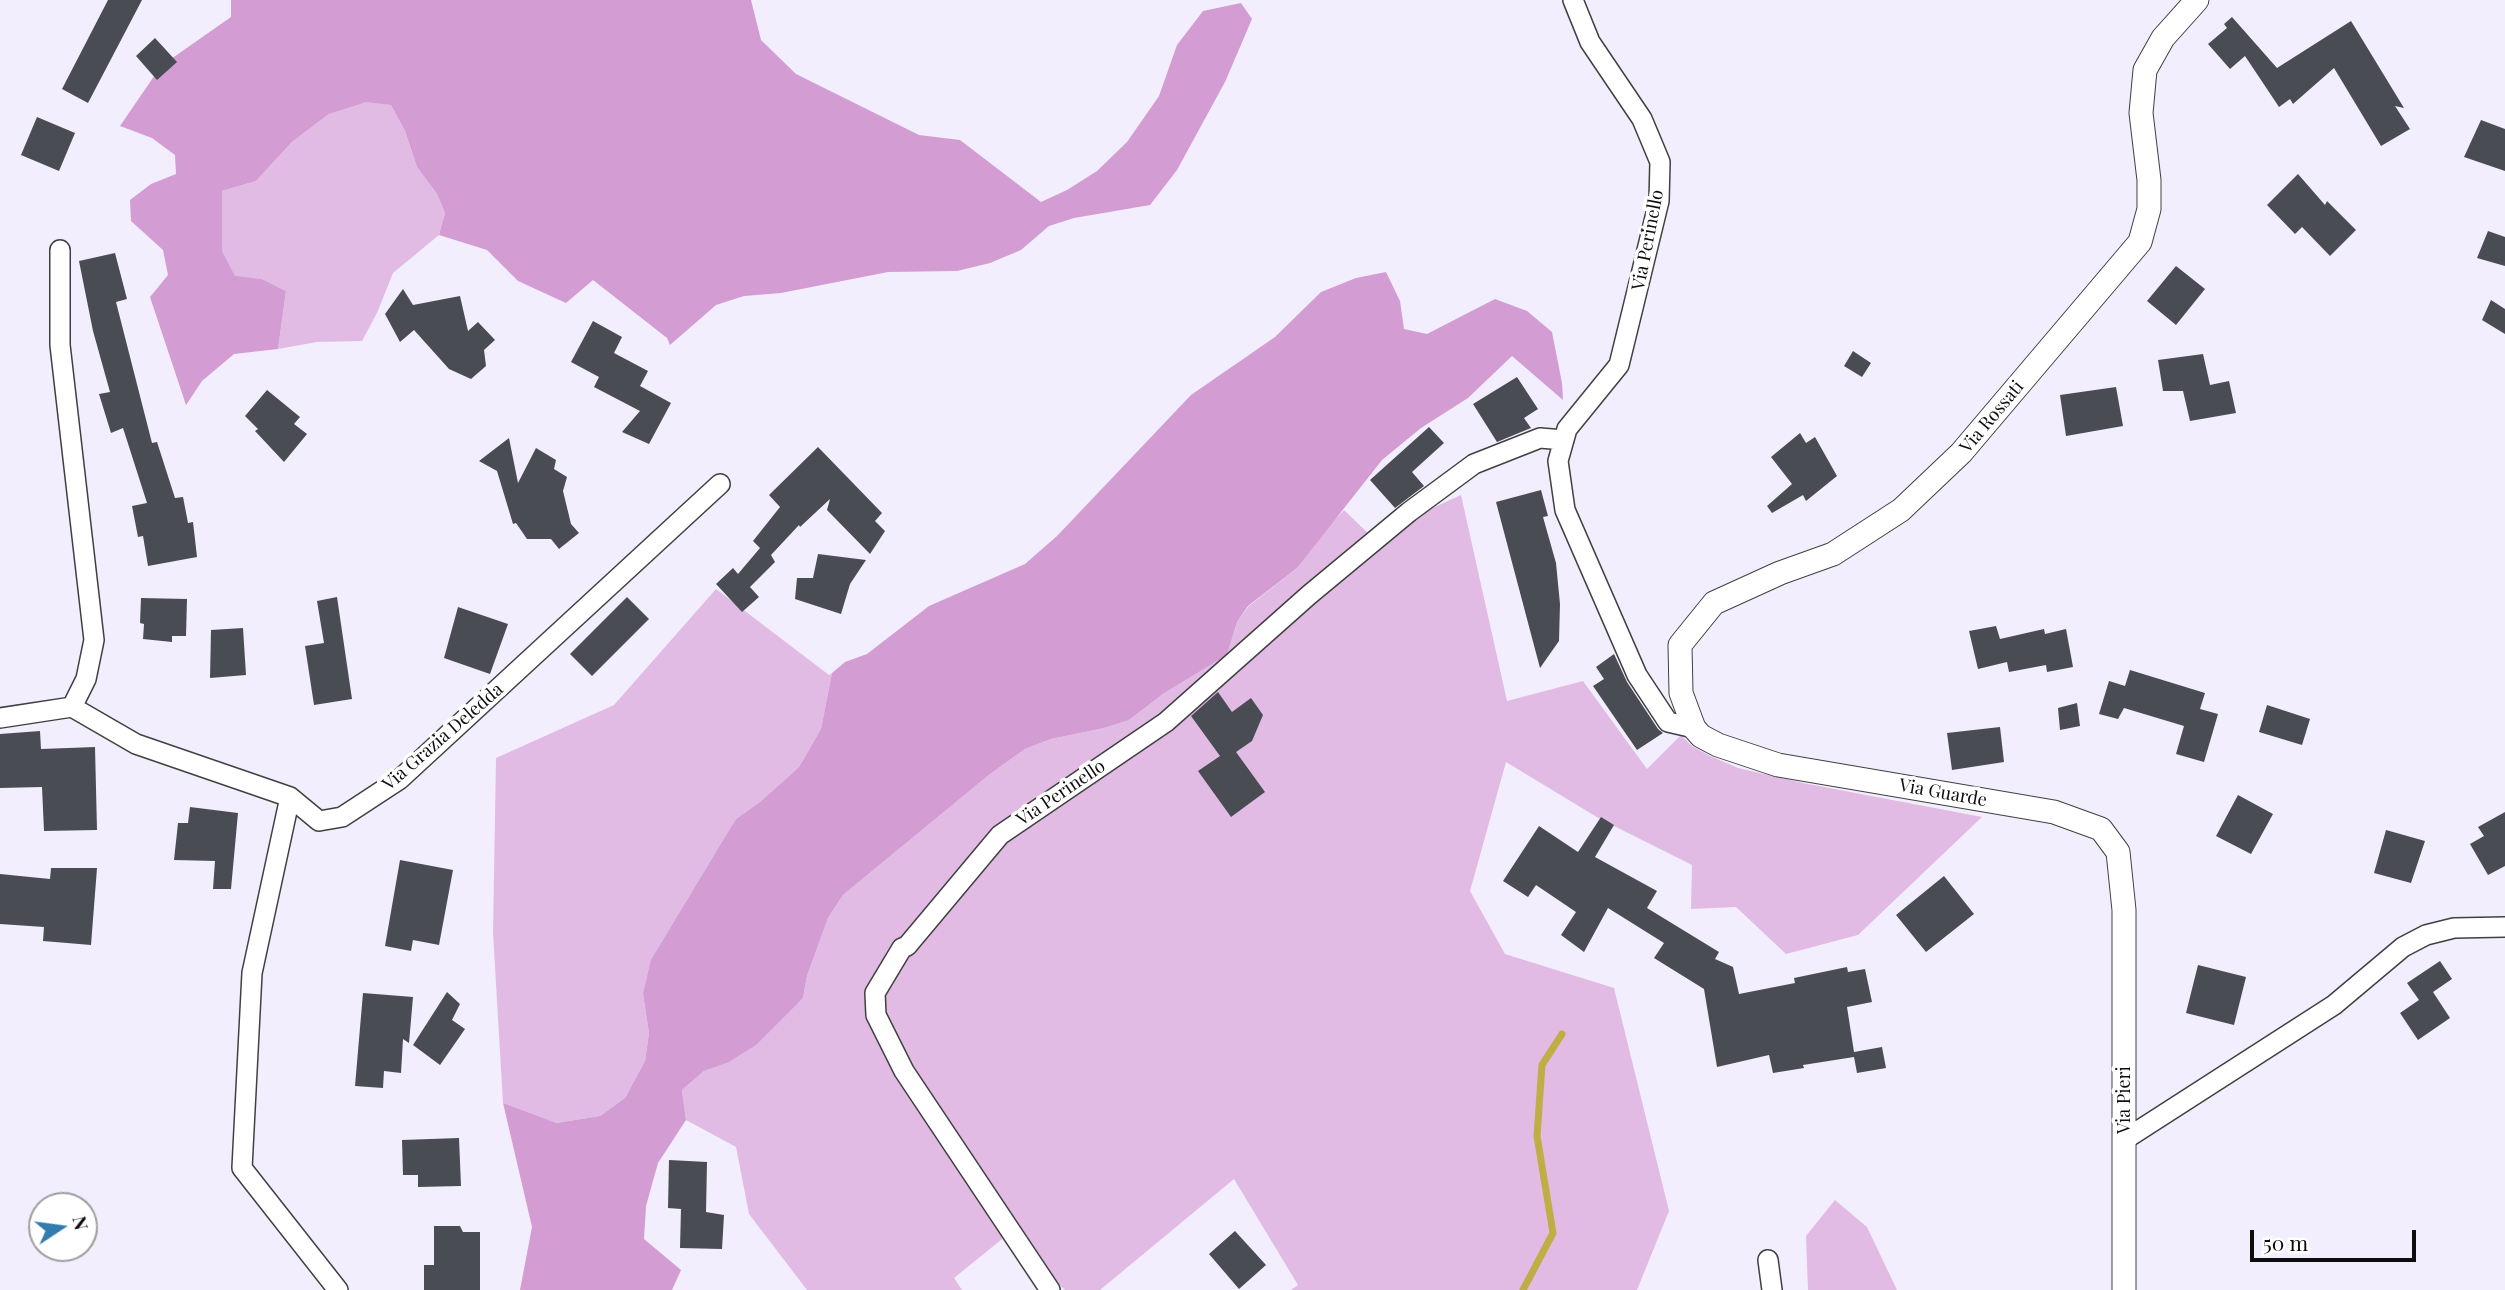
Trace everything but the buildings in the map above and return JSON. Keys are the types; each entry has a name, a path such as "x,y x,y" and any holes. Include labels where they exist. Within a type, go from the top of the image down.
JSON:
{"street":[{"name":"Via Perinello","path":"1573,0 1590,42 1642,119 1660,162 1659,201 1619,365 1567,429 1558,461 1564,510 1637,675 1668,722 1698,732"},
{"name":"Via Rossati","path":"1698,732 1681,693 1680,645 1714,603 1780,573 1833,554 1900,510 1961,453 2140,242 2149,209 2149,180 2141,113 2145,70 2163,38 2197,0"},
{"path":"0,718 72,707 86,679 94,640 60,345 60,250"},
{"name":"Via Perinello","path":"1050,1290 904,1071 876,1015 875,993 902,948 907,946 1000,835 1166,722 1309,595 1409,512 1475,464 1540,438 1564,440"},
{"name":"Via Grazia Deledda","path":"72,707 136,744 290,797 319,821 342,817 400,779 720,484"},
{"name":"Via Guarde","path":"1698,732 1718,746 1778,765 2054,813 2101,830 2118,852 2124,910"},
{"path":"290,797 251,973 243,1168 338,1290"},
{"name":"Via Pieri","path":"2124,910 2124,1290"},
{"path":"2124,1140 2334,1005 2403,947 2426,935 2455,928 2505,927"},
{"path":"1768,1260 1773,1290"}],"shaded area":[{"path":"231,0 751,0 761,40 796,74 919,135 960,140 1041,202 1097,171 1127,142 1159,96 1177,45 1203,11 1241,3 1252,19 1225,82 1177,170 1150,205 1074,218 1049,226 1021,250 990,263 957,271 888,272 781,293 744,296 716,305 670,345 667,338 593,280 566,303 518,281 487,250 439,235 445,213 437,194 417,167 405,131 391,105 366,102 329,114 292,142 256,181 222,191 222,251 235,276 262,279 286,291 278,349 234,354 202,381 186,405 150,297 168,275 163,250 131,221 130,200 151,184 176,174 175,155 152,138 120,126 161,66 231,17"},
{"path":"366,101 391,105 405,131 417,167 437,194 445,213 439,235 393,273 362,341 317,342 278,349 286,291 262,279 235,277 222,251 222,191 256,181 292,142 329,114"},
{"path":"1386,272 1400,301 1404,329 1427,334 1495,299 1527,311 1552,332 1563,400 1512,356 1468,398 1421,428 1382,460 1297,568 1248,606 1237,622 1227,655 1163,694 1129,720 1051,739 1025,749 990,774 843,895 828,918 807,976 803,998 756,1045 727,1063 704,1071 682,1090 686,1120 658,1163 646,1206 644,1239 681,1270 672,1290 520,1290 532,1227 503,1103 556,1123 600,1116 625,1098 645,1061 649,1033 643,994 651,960 736,819 760,802 799,767 821,729 832,673 845,662 867,654 929,606 1025,564 1057,536 1191,395 1275,337 1321,292 1356,278"},
{"path":"1461,495 1507,701 1583,681 1647,769 1681,735 1692,746 1738,768 1982,817 1858,935 1786,954 1736,907 1691,909 1692,865 1600,819 1506,762 1470,891 1505,954 1614,988 1669,1211 1637,1290 1291,1290 1298,1285 1234,1179 1100,1290 1065,1290 1007,1235 954,1278 962,1290 807,1290 749,1214 736,1147 686,1120 682,1090 704,1071 727,1063 803,998 807,976 828,918 843,895 990,774 1025,749 1051,739 1129,720 1163,694 1227,655 1237,622 1249,606 1297,568 1325,530 1344,510 1371,536"},
{"path":"716,589 829,675 832,673 821,729 799,767 760,802 736,819 643,994 649,1033 645,1061 625,1098 600,1116 556,1123 539,1119 503,1103 493,933 496,758 614,705"},
{"path":"1835,1200 1867,1227 1897,1290 1808,1290 1806,1236"}],"waterway":[{"path":"1523,1290 1553,1233 1537,1136 1542,1065 1562,1034"}]}
